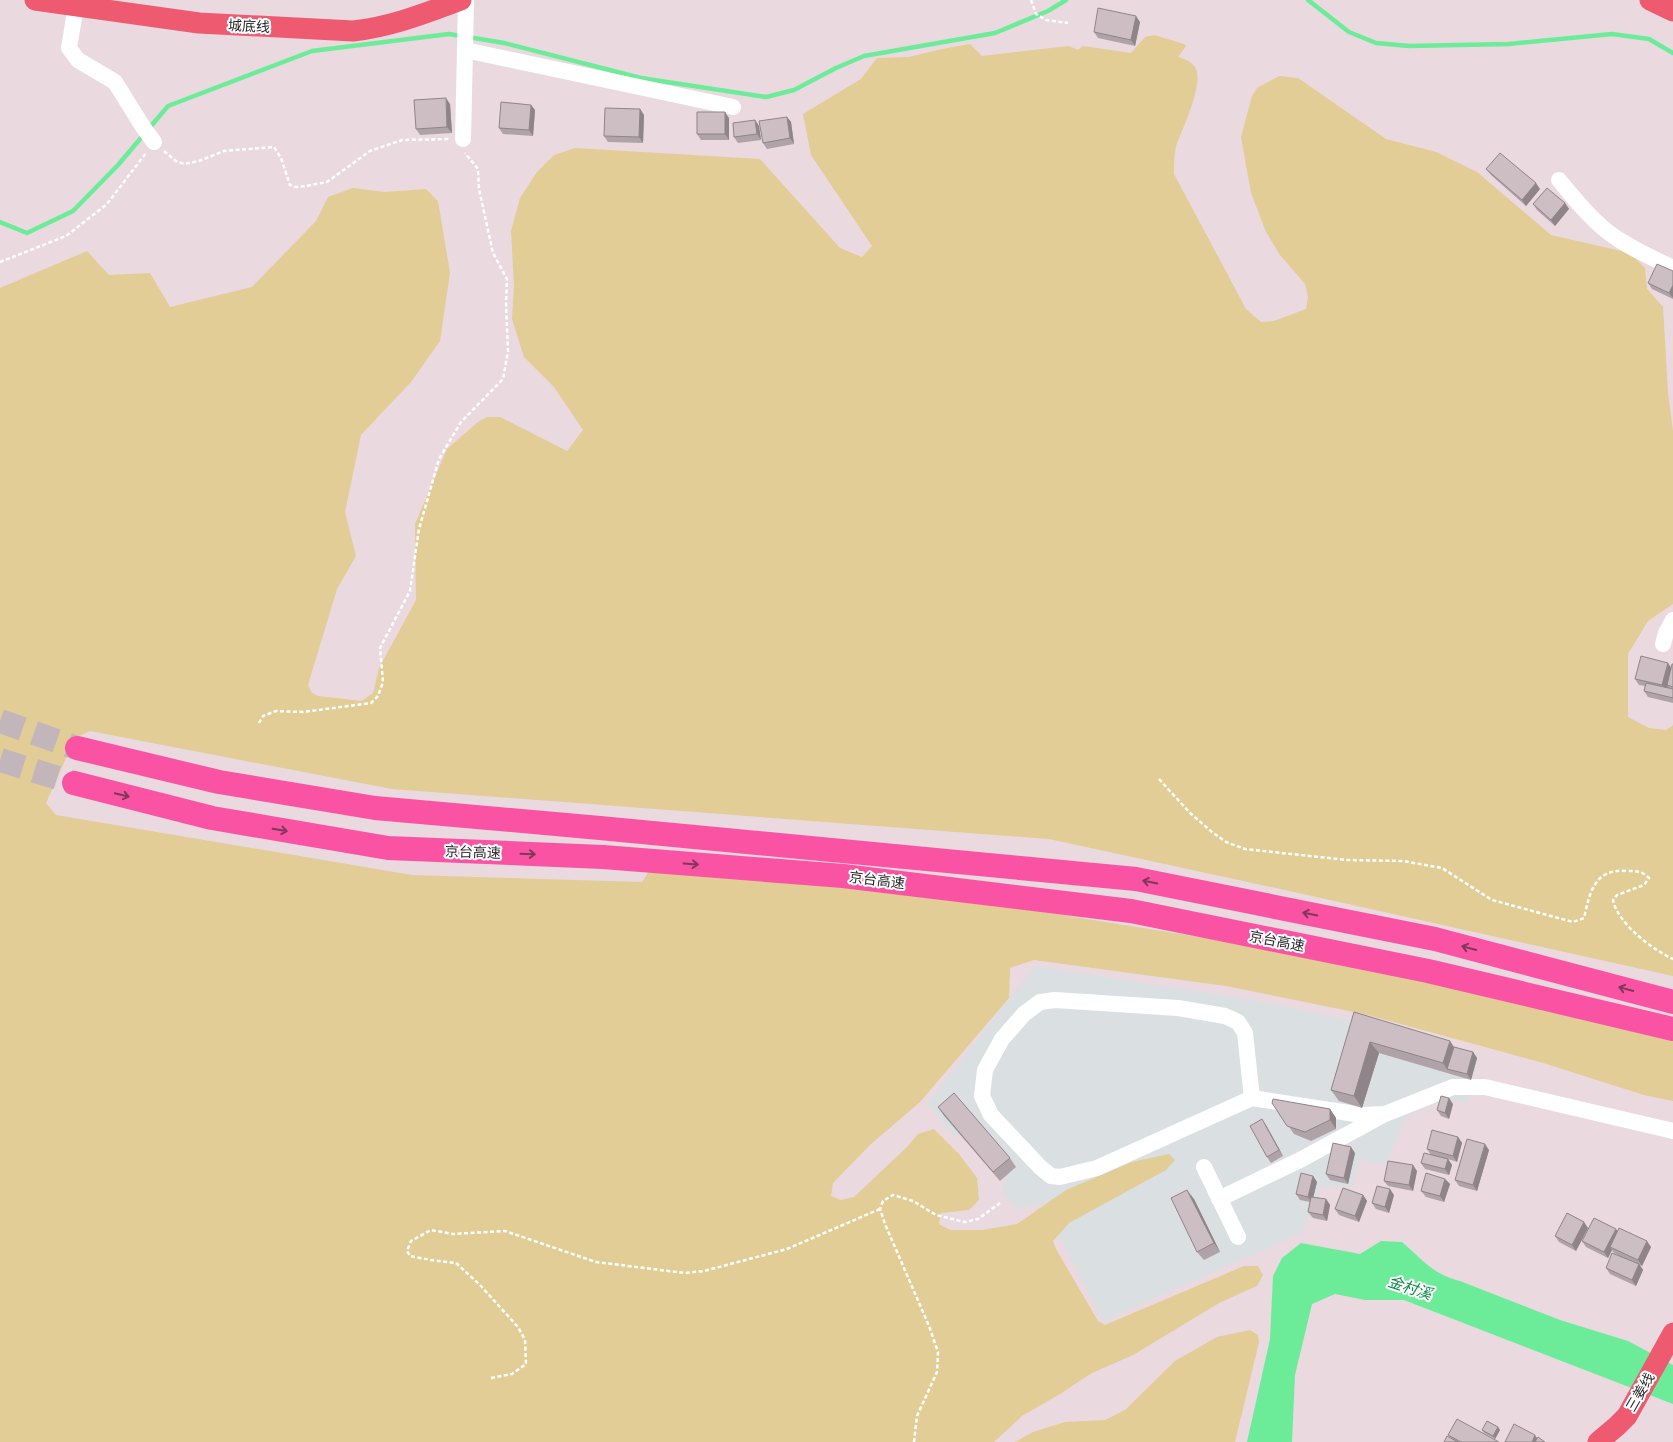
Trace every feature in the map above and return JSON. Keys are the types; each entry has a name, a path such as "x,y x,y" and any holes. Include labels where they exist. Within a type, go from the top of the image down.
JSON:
{"highway":[{"name":"京台高速","path":"77,748 219,782 375,808 629,830 1136,879 1435,939 1673,1002"},
{"name":"京台高速","path":"74,783 212,818 388,848 603,857 843,876 1131,911 1428,971 1673,1029"}],"main road":[{"name":"城底线","path":"34,0 199,23 353,31 376,29 425,14 461,0"},
{"path":"1650,0 1673,11"},
{"name":"三姜线","path":"1598,1442 1627,1416 1673,1333"}],"street":[{"path":"463,139 466,0"},
{"path":"76,6 69,48 78,60 115,82 154,142"},
{"path":"465,50 733,107"},
{"path":"1559,180 1596,222 1608,232 1673,268"},
{"path":"1663,644 1673,620"},
{"path":"1252,1098 1245,1033 1238,1022 1225,1016 1178,1008 1055,1000 1040,1002 1024,1014 1002,1039 984,1070 982,1096 991,1115 1040,1167 1051,1176 1060,1177 1097,1168 1252,1098 1362,1115 1385,1114"},
{"path":"1219,1199 1300,1160 1385,1114 1453,1087 1485,1087 1673,1131"},
{"path":"1204,1167 1238,1237"}],"path":[{"path":"1031,0 1036,14 1046,20 1068,23"},
{"path":"0,262 66,236 107,204 154,142 176,161 184,164 199,161 224,151 274,147 281,158 290,185 296,187 327,182 370,151 402,140 463,139 465,154 478,169 479,189 493,253 507,279 508,351 504,379 462,422 439,459 419,529 410,591 380,648 382,682 378,696 371,703 303,712 276,711 263,716 259,722"},
{"path":"1159,780 1190,813 1212,832 1226,842 1245,849 1347,860 1404,861 1442,868 1492,900 1573,922 1584,918 1593,888 1601,875 1616,870 1642,872 1649,878 1644,886 1617,895 1613,900 1615,909 1634,932 1673,959"},
{"path":"914,1442 917,1416 937,1372 938,1352 880,1209 883,1201 893,1195 913,1201 936,1215 965,1222 978,1219 1000,1202"},
{"path":"491,1378 512,1374 526,1364 525,1340 518,1327 480,1285 456,1263 410,1256 407,1251 410,1240 431,1230 453,1234 505,1231 596,1262 685,1273 704,1271 787,1249 880,1209"}],"shaded area":[{"path":"1154,35 1184,44 1186,46 1178,57 1192,63 1197,74 1192,106 1176,146 1174,174 1246,309 1261,322 1274,321 1306,309 1308,297 1305,284 1280,255 1266,232 1251,193 1241,137 1252,96 1257,88 1279,76 1298,78 1386,139 1436,152 1477,172 1551,235 1630,253 1645,268 1647,289 1663,307 1668,393 1673,431 1673,604 1648,621 1628,654 1628,717 1649,728 1666,730 1673,725 1673,976 1049,839 392,789 90,731 75,738 46,803 56,815 412,875 642,882 651,868 910,894 1056,914 1249,945 1673,1038 1673,1101 1644,1095 1540,1062 1364,1014 1226,986 1034,960 1010,968 1009,998 920,1102 870,1145 833,1183 831,1196 841,1200 854,1197 907,1147 918,1134 934,1129 959,1154 977,1178 979,1200 969,1210 941,1213 939,1224 950,1230 982,1230 1017,1224 1066,1190 1132,1162 1169,1154 1175,1160 1166,1170 1069,1223 1053,1241 1098,1321 1105,1325 1244,1266 1258,1266 1263,1275 1257,1286 1219,1303 1133,1355 1092,1373 1022,1416 994,1442 0,1442 0,288 87,251 109,275 150,273 170,307 252,287 316,221 328,197 353,188 385,192 426,189 438,201 450,273 440,341 411,382 361,435 345,512 356,556 337,589 308,685 312,693 318,696 362,701 373,693 379,668 416,600 415,524 447,449 478,422 487,417 500,417 567,451 583,430 554,387 524,357 512,319 514,286 511,231 520,198 537,172 554,155 575,148 760,159 840,248 862,257 872,246 811,155 803,114 861,79 877,58 909,57 970,44 982,56 1069,46 1078,50 1083,46 1131,53 1145,37"},
{"path":"1035,966 1252,1000 1363,1023 1479,1056 1467,1103 1444,1100 1406,1117 1386,1165 1360,1160 1353,1186 1321,1186 1302,1233 1103,1321 1042,1203 1016,1209 1001,1190 1006,1171 967,1130 955,1137 927,1104"},
{"path":"1250,1330 1258,1335 1259,1342 1235,1442 1015,1442 1033,1432 1065,1422 1105,1420 1125,1410 1175,1361 1217,1337"}],"water":[{"name":"金村溪","path":"1381,1241 1402,1242 1428,1266 1442,1274 1560,1320 1628,1341 1673,1365 1673,1404 1404,1300 1365,1300 1335,1294 1312,1304 1295,1375 1292,1442 1247,1442 1270,1339 1273,1276 1282,1258 1301,1243 1360,1254"}],"building":[{"path":"1098,8 1136,16 1131,40 1094,32"},
{"path":"446,98 447,127 416,129 414,100"},
{"path":"501,102 531,105 529,130 499,128"},
{"path":"605,108 640,109 639,137 604,136"},
{"path":"697,112 725,112 725,134 697,134"},
{"path":"787,117 790,138 763,143 759,121"},
{"path":"755,120 757,134 734,137 733,123"},
{"path":"1500,153 1536,183 1522,200 1486,169"},
{"path":"1547,188 1565,203 1551,220 1533,204"},
{"path":"1657,264 1673,271 1673,285 1669,293 1648,283"},
{"path":"1641,656 1668,663 1662,685 1635,679"},
{"path":"1673,664 1673,687 1667,685"},
{"path":"1646,683 1673,689 1673,698 1644,691"},
{"path":"1354,1012 1450,1041 1443,1063 1370,1042 1354,1096 1331,1090"},
{"path":"1454,1047 1473,1052 1467,1074 1447,1069"},
{"path":"954,1093 1010,1158 993,1172 938,1107"},
{"path":"1441,1096 1449,1098 1445,1113 1437,1110"},
{"path":"1273,1099 1330,1109 1330,1120 1305,1132 1287,1126 1272,1103"},
{"path":"1262,1119 1279,1150 1267,1157 1250,1126"},
{"path":"1432,1130 1458,1137 1453,1156 1427,1149"},
{"path":"1467,1139 1485,1144 1473,1185 1455,1180"},
{"path":"1333,1143 1351,1147 1344,1178 1326,1174"},
{"path":"1424,1153 1448,1159 1445,1169 1421,1163"},
{"path":"1388,1161 1413,1165 1409,1185 1384,1181"},
{"path":"1301,1173 1313,1176 1308,1197 1296,1194"},
{"path":"1426,1173 1445,1179 1440,1196 1421,1191"},
{"path":"1377,1186 1390,1189 1385,1207 1372,1203"},
{"path":"1343,1188 1363,1195 1355,1216 1335,1209"},
{"path":"1187,1190 1214,1243 1197,1252 1171,1198"},
{"path":"1311,1197 1326,1199 1323,1215 1308,1212"},
{"path":"1567,1213 1584,1222 1572,1245 1555,1236"},
{"path":"1594,1218 1616,1229 1604,1252 1582,1241"},
{"path":"1619,1228 1647,1241 1638,1260 1610,1247"},
{"path":"1612,1253 1639,1264 1632,1280 1606,1268"},
{"path":"1457,1419 1499,1442 1461,1442 1448,1435"},
{"path":"1487,1421 1498,1427 1493,1436 1482,1430"},
{"path":"1514,1424 1535,1435 1532,1442 1505,1442"},
{"path":"1447,1436 1458,1442 1444,1442"},
{"path":"1538,1437 1545,1442 1535,1442"}],"waterway":[{"path":"468,37 504,43 641,78 766,97 794,90 864,56 995,33 1048,11 1066,0"},
{"path":"1308,0 1349,32 1376,43 1409,46 1509,44 1612,34 1649,39 1673,53"},
{"path":"0,222 27,233 73,211 118,165 168,106 312,51 449,34 461,36"}],"tunnel":[{"path":"0,721 77,748"},
{"path":"0,760 74,783"}]}
